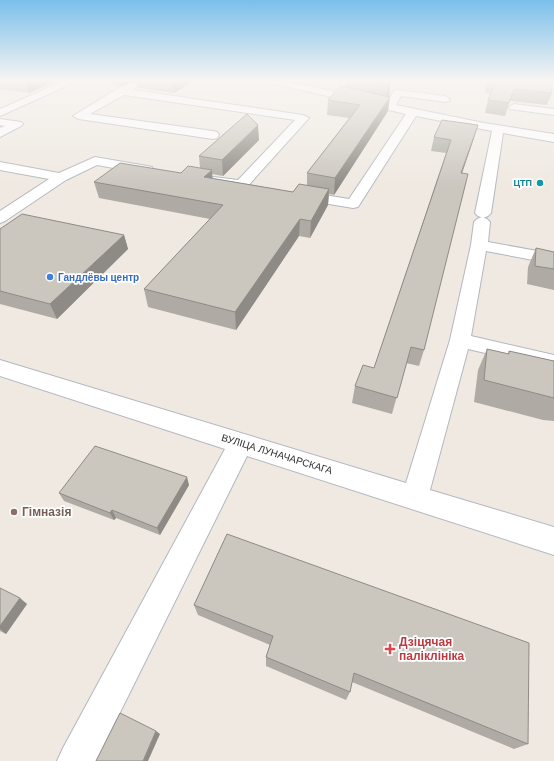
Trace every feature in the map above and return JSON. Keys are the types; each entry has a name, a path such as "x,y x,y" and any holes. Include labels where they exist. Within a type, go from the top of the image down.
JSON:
{"street":[{"path":"82,117 213,136"},
{"path":"241,185 303,118 293,117"},
{"path":"286,192 353,204 410,117"},
{"path":"430,117 498,130 554,138"},
{"path":"0,122 17,124 0,133"},
{"path":"415,497 460,340 479,245 498,130"},
{"path":"0,218 61,177 95,161 156,171"},
{"path":"0,166 61,177"},
{"path":"202,179 256,188"},
{"path":"479,245 554,259"},
{"path":"460,340 554,362"},
{"name":"ВУЛІЦА ЛУНАЧАРСКАГА","path":"0,368 554,541"},
{"path":"76,761 241,443"}],"building":[{"path":"244,117 250,117 258,125 222,160 199,156"},
{"path":"351,117 377,117 335,178 307,173"},
{"path":"442,120 478,125 461,173 468,174 424,350 411,347 397,398 355,386 363,365 374,368 451,140 434,137"},
{"path":"120,163 181,173 188,166 212,170 204,177 293,192 299,184 329,189 311,221 300,219 235,312 144,289 223,205 94,182"},
{"name":"Гандлёвы центр","path":"22,214 124,235 50,304 0,291 0,229"},
{"path":"536,248 554,252 554,269 535,266"},
{"path":"487,349 509,354 509,351 554,361 554,398 484,380"},
{"path":"95,446 187,477 157,528 112,510 110,513 59,493"},
{"name":"Дзіцячая паліклініка","path":"227,534 529,643 528,744 354,673 350,692 266,657 273,636 194,605"},
{"path":"0,588 20,598 0,626"},
{"path":"120,713 156,731 143,761 96,761"}],"place":[{"name":"ЦТП","path":"540,183"},
{"name":"Гандлёвы центр","path":"50,277"},
{"name":"Гімназія","path":"14,512"},
{"name":"Дзіцячая паліклініка","path":"390,649"}]}
